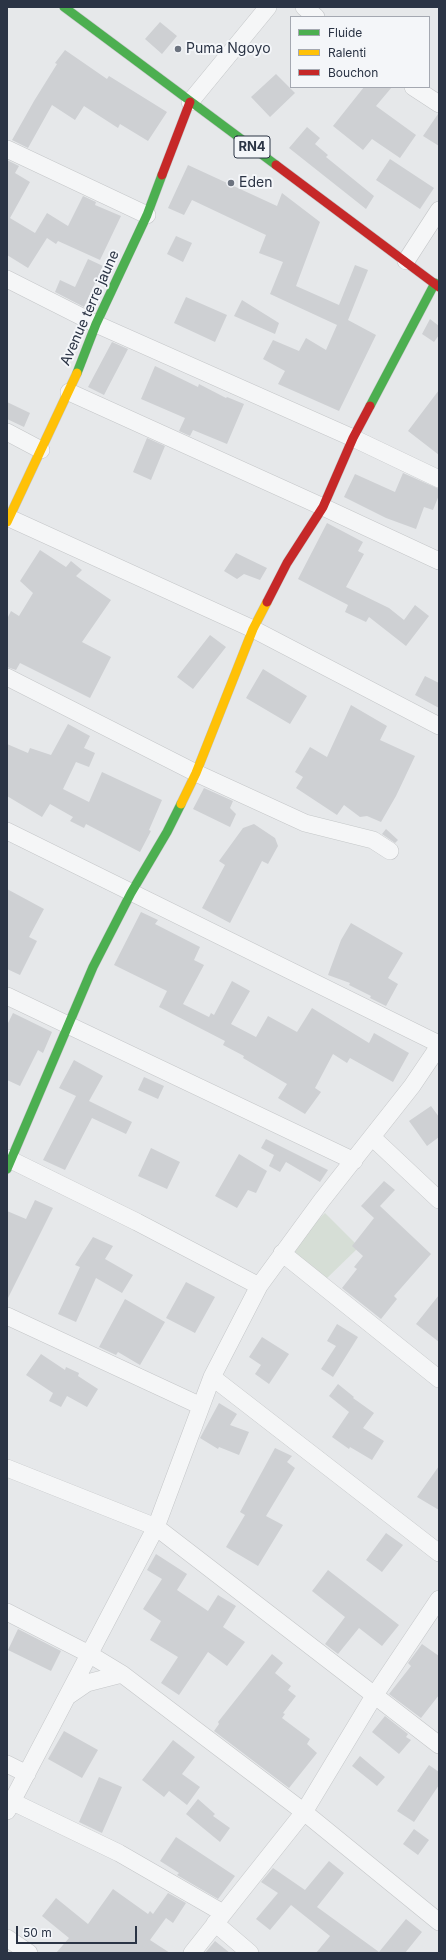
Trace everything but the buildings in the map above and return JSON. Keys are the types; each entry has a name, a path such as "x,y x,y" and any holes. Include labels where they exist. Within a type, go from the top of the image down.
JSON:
{"main road":[{"name":"RN4","path":"64,7 437,285"},
{"name":"Avenue terre jaune","path":"8,519 69,392 96,324 147,214 190,102"},
{"path":"8,1162 93,967 131,893 167,832 196,772 253,629 287,563 323,507 353,438 437,285"}],"street":[{"path":"190,102 268,7"},
{"path":"304,7 315,16"},
{"path":"415,88 439,104"},
{"path":"7,149 147,214"},
{"path":"406,261 439,210"},
{"path":"7,279 96,324 353,438 439,479"},
{"path":"69,392 439,561"},
{"path":"7,432 41,450"},
{"path":"8,519 253,629 439,726"},
{"path":"7,677 196,772 305,823 373,840 390,851"},
{"path":"7,831 439,1045 412,1086 282,1253 259,1286 212,1377 156,1527 10,1806 119,1853 219,1918 250,1953"},
{"path":"7,996 354,1161"},
{"path":"373,1138 439,1200"},
{"path":"8,1162 137,1222 259,1286"},
{"path":"282,1253 439,1379"},
{"path":"7,1316 201,1406"},
{"path":"212,1377 439,1553"},
{"path":"7,1468 156,1527 439,1745"},
{"path":"192,1953 304,1812 374,1696 439,1599"},
{"path":"7,1612 89,1654 122,1674 304,1812 439,1922"},
{"path":"67,1697 87,1684 122,1674"},
{"path":"7,1764 27,1774"},
{"path":"7,1938 29,1953"}],"shaded area":[{"path":"325,1213 359,1247 324,1281 290,1247"}],"traffic: fast":[{"path":"64,7 276,165"},
{"path":"77,373 96,324 147,215 162,175"},
{"path":"370,406 435,283"},
{"path":"7,1169 93,967 131,893 167,832 181,804"}],"traffic: slow":[{"path":"7,522 77,373"},
{"path":"181,804 196,773 253,629 267,602"}],"traffic: jam":[{"path":"162,175 190,102"},
{"path":"276,165 439,287"},
{"path":"267,602 287,563 323,507 353,438 370,406"}],"place":[{"name":"Puma Ngoyo","path":"178,49"},
{"name":"Eden","path":"231,183"}]}
